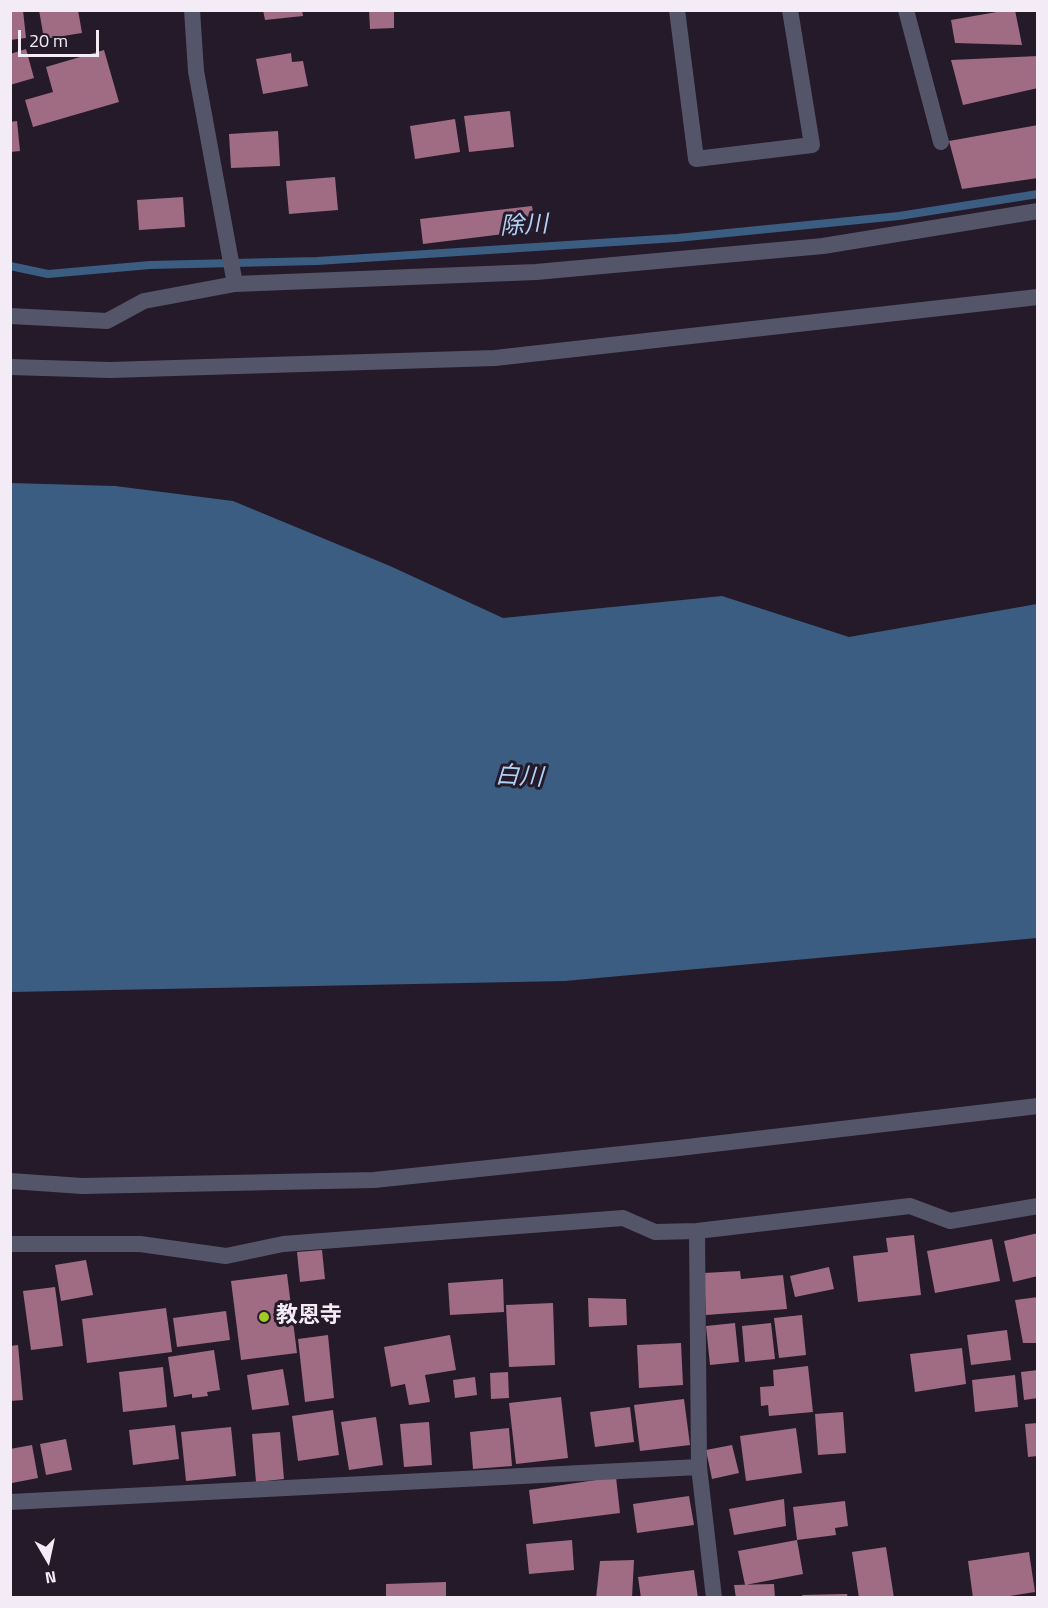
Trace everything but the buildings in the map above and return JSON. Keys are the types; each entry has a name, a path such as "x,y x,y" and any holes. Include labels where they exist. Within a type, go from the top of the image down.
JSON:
{"street":[{"path":"192,10 196,71 235,284"},
{"path":"677,10 696,159 812,145 790,10"},
{"path":"906,10 941,142"},
{"path":"10,316 107,321 144,302 235,284 536,272 823,246 1038,211"},
{"path":"10,367 121,370 495,358 1038,297"},
{"path":"10,1181 82,1186 374,1180 679,1148 1038,1106"},
{"path":"10,1244 140,1244 226,1256 283,1244 623,1218 655,1232 698,1231 910,1206 950,1221 1038,1206"},
{"path":"698,1231 699,1467 714,1598"},
{"path":"10,1502 699,1467"}],"water":[{"name":"白川","path":"11,483 115,486 233,501 390,566 503,618 722,596 849,637 1037,604 1037,938 565,981 11,992"}],"waterway":[{"name":"除川","path":"10,266 48,274 150,265 317,261 677,238 899,216 1038,194"}],"place":[{"name":"教恩寺","path":"264,1317"}]}
